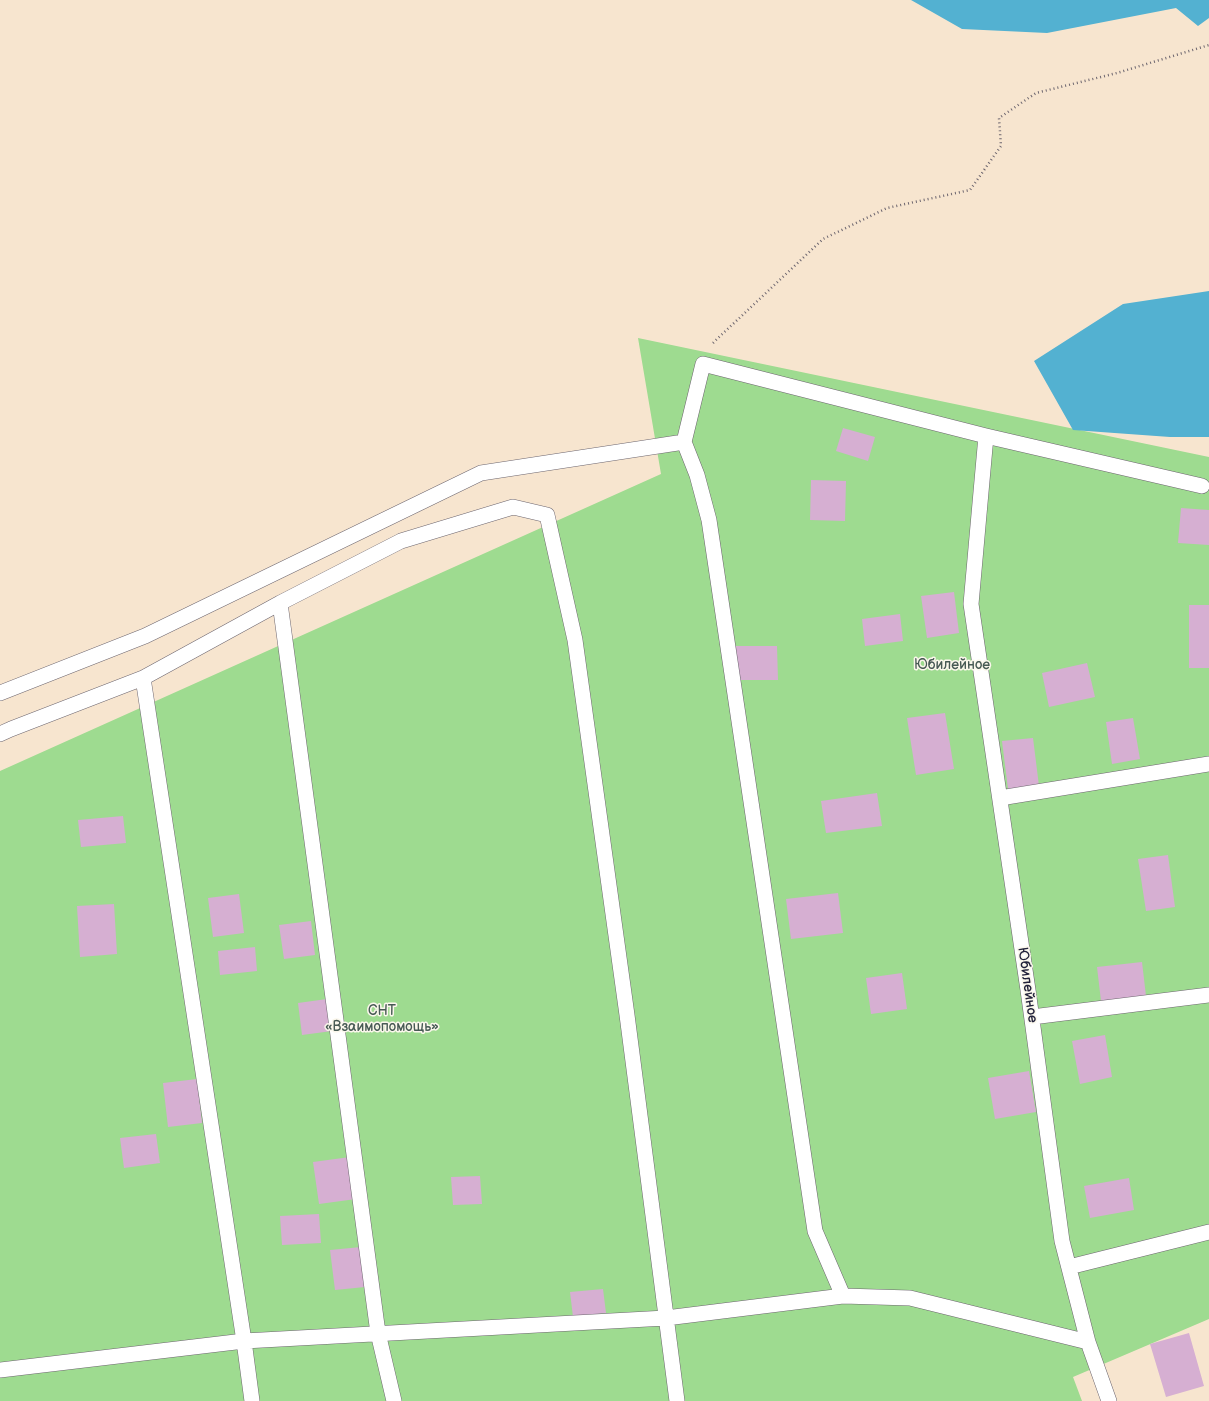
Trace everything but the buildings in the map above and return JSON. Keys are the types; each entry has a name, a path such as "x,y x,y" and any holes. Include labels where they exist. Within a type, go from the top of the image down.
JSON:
{"lane":[{"path":"843,1296 814,1231 709,520 697,475 684,442 703,364 986,436 1202,486"},
{"name":"Юбилейное","path":"986,436 972,604 1032,1017 1062,1241 1088,1342 1109,1401"},
{"path":"0,693 145,636 481,473 684,442"},
{"path":"0,734 11,728 143,678 280,603 401,541 513,507 547,515 575,640 627,1015 677,1401"},
{"path":"280,603 378,1333 394,1401"},
{"path":"143,678 252,1401"},
{"path":"1000,798 1209,764"},
{"path":"1032,1017 1209,995"},
{"path":"1069,1267 1209,1232"},
{"path":"0,1370 244,1341 666,1318 843,1296 910,1298 1088,1342"}],"path":[{"path":"703,364 715,341 823,239 887,208 970,190 1001,146 999,118 1036,92 1117,73 1209,45"}],"green space":[{"name":"СНТ «Взаимопомощь»","path":"638,338 1209,457 1209,1319 1073,1377 1082,1401 0,1401 0,771 661,474"}],"water":[{"path":"911,0 1209,0 1209,18 1198,26 1176,8 1047,33 962,29"},
{"path":"1209,291 1209,437 1170,437 1073,430 1034,361 1123,304"}]}
